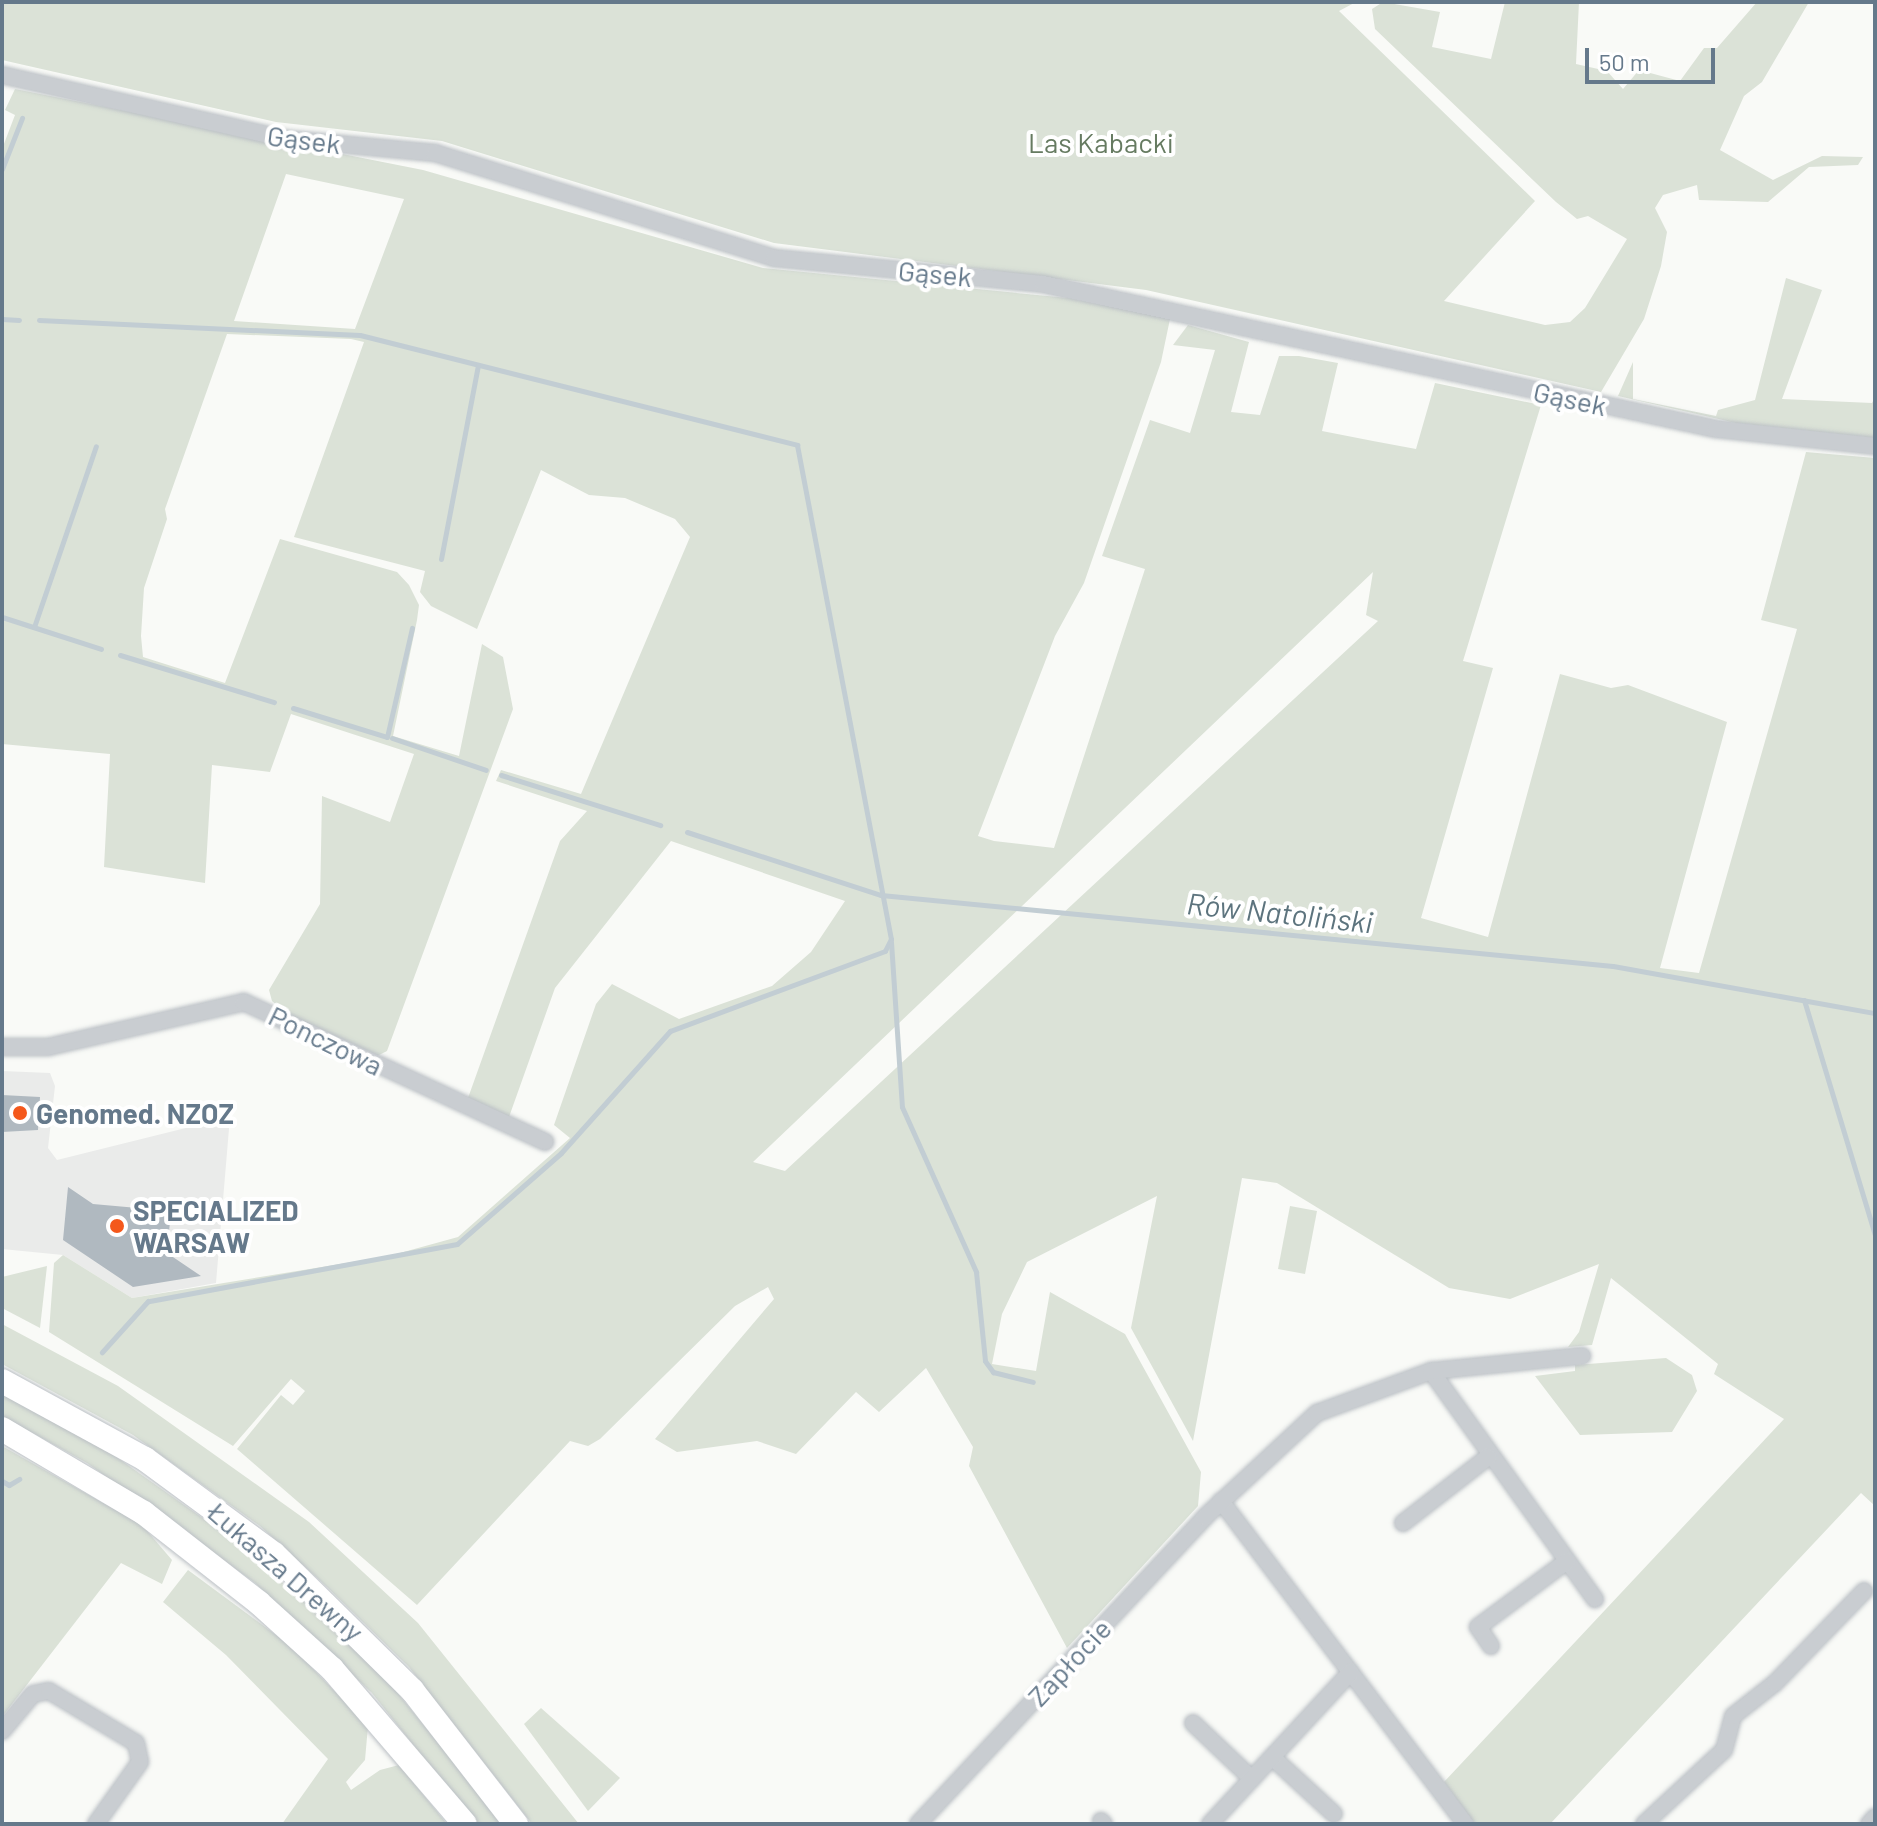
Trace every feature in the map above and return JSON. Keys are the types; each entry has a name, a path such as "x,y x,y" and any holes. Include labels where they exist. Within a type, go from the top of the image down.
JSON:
{"main road":[{"name":"Łukasza Drewny","path":"2,1381 145,1459 274,1554 412,1690 516,1824"},
{"name":"Łukasza Drewny","path":"2,1429 144,1513 259,1603 332,1669 465,1824"}],"street":[{"name":"Gąsek","path":"2,75 285,139 450,156 774,258 1043,284 1716,429 1875,446"},
{"name":"Ponczowa","path":"2,1047 48,1047 244,1002 545,1142"},
{"name":"Zapłocie","path":"918,1824 1221,1501 1317,1413 1431,1371 1582,1356"},
{"path":"1431,1371 1488,1457 1595,1599"},
{"path":"1403,1523 1488,1457"},
{"path":"1221,1501 1462,1823"},
{"path":"1491,1646 1478,1627 1567,1561"},
{"path":"1644,1824 1724,1750 1733,1716 1775,1683 1864,1591"},
{"path":"1210,1824 1351,1672"},
{"path":"2,1731 33,1694 49,1691 136,1743 140,1762 96,1824"},
{"path":"1193,1723 1252,1779"},
{"path":"1272,1757 1334,1814"},
{"path":"1869,1824 1875,1817"}],"shaded area":[{"path":"2,1071 50,1073 55,1086 48,1148 57,1160 230,1117 216,1283 132,1298 63,1255 2,1249"}],"green space":[{"name":"Las Kabacki","path":"2,2 1356,2 1339,11 1535,201 1444,301 1545,325 1570,322 1585,308 1627,239 1588,216 1577,219 1556,202 1375,29 1372,9 1383,2 1440,12 1432,47 1491,59 1505,2 1579,2 1576,64 1607,71 1623,89 1639,70 1680,81 1704,48 1717,48 1757,2 1809,2 1762,82 1744,96 1720,150 1773,180 1822,156 1863,157 1858,165 1809,167 1768,202 1699,200 1697,185 1663,195 1655,208 1667,232 1661,266 1644,319 1601,392 1146,290 774,243 442,141 276,122 2,60"},
{"path":"15,89 423,170 763,268 1068,298 1170,319 1161,362 1084,583 1055,636 978,836 994,841 1054,848 1145,569 1102,556 1150,420 1190,433 1215,350 1173,345 1188,325 1249,342 1231,412 1260,415 1279,356 1338,363 1322,431 1373,441 1416,449 1435,383 1541,405 1463,661 1493,668 1421,918 1488,937 1560,674 1611,688 1628,685 1727,722 1660,968 1699,973 1797,629 1761,620 1806,452 1875,458 1875,1506 1861,1493 1550,1824 1475,1824 1444,1782 1784,1419 1714,1374 1718,1364 1611,1278 1592,1345 1568,1347 1579,1332 1599,1264 1510,1299 1449,1288 1277,1183 1242,1178 1193,1441 1131,1328 1157,1196 1027,1262 1002,1314 992,1364 1036,1371 1050,1292 1125,1334 1201,1472 1198,1506 1067,1648 969,1466 973,1447 926,1368 879,1412 856,1392 796,1454 757,1441 677,1452 655,1439 774,1299 768,1287 735,1306 600,1439 588,1446 570,1441 417,1605 237,1449 281,1395 293,1405 305,1391 291,1379 233,1446 49,1332 54,1263 63,1255 132,1298 389,1256 458,1237 570,1138 554,1125 596,1004 612,984 679,1019 772,986 811,952 845,901 671,841 555,988 509,1117 468,1098 560,841 587,811 496,781 501,770 581,794 690,537 675,519 625,498 589,495 541,470 477,629 431,606 420,592 425,571 294,537 364,342 351,339 227,334 165,509 167,519 144,588 141,636 143,657 225,683 280,539 397,572 409,585 419,605 393,736 459,756 482,644 503,657 513,709 387,1051 377,1056 289,1015 272,1001 269,990 320,904 322,796 390,822 414,754 291,714 270,772 212,765 205,883 104,867 110,754 2,744 2,149 15,115 5,110","holes":["286,174 404,199 355,329 234,321","1373,572 1366,615 1378,621 785,1171 753,1162"]},
{"path":"1786,278 1822,290 1782,399 1872,403 1875,397 1875,438 1736,423 1618,396 1633,362 1633,399 1716,416 1718,410 1755,400"},
{"path":"1290,1206 1317,1211 1305,1274 1278,1269"},
{"path":"47,1266 40,1328 2,1308 2,1277"},
{"path":"2,1324 118,1386 309,1522 418,1623 579,1824 532,1824 409,1667 326,1586 260,1526 133,1435 2,1364"},
{"path":"1666,1358 1692,1375 1697,1391 1672,1432 1580,1435 1535,1376 1575,1371 1575,1365"},
{"path":"2,1394 115,1456 242,1546 378,1669 504,1824 476,1824 372,1693 254,1582 87,1463 2,1416"},
{"path":"2,1446 142,1525 172,1560 162,1584 121,1563 2,1717"},
{"path":"188,1570 292,1647 368,1726 365,1760 346,1782 351,1790 380,1770 399,1765 447,1824 282,1824 328,1759 226,1655 163,1602"},
{"path":"541,1708 620,1778 588,1811 524,1724"}],"building":[{"name":"Genomed. NZOZ","path":"2,1095 40,1097 38,1130 2,1132"},
{"name":"SPECIALIZED WARSAW","path":"68,1187 93,1204 171,1211 167,1253 201,1276 133,1287 63,1240"}],"waterway":[{"path":"2,169 22,118"},
{"path":"2,319 19,320"},
{"path":"39,320 360,335 797,445 891,939 885,951 670,1031 561,1153 457,1244 148,1301 102,1352"},
{"path":"441,559 478,365"},
{"path":"34,627 96,446"},
{"name":"Rów Natoliński","path":"2,617 101,649"},
{"path":"293,708 387,737 412,628"},
{"name":"Rów Natoliński","path":"120,655 274,702"},
{"name":"Rów Natoliński","path":"392,738 486,770"},
{"name":"Rów Natoliński","path":"501,775 660,825"},
{"name":"Rów Natoliński","path":"687,832 881,895 1613,966 1875,1013"},
{"path":"891,942 902,1107 976,1272 985,1361 993,1372 1033,1382"},
{"path":"1804,1000 1875,1235"},
{"path":"2,1481 9,1485 19,1479"}],"place":[{"name":"Genomed. NZOZ","path":"20,1113"},
{"name":"SPECIALIZED WARSAW","path":"117,1226"}]}
